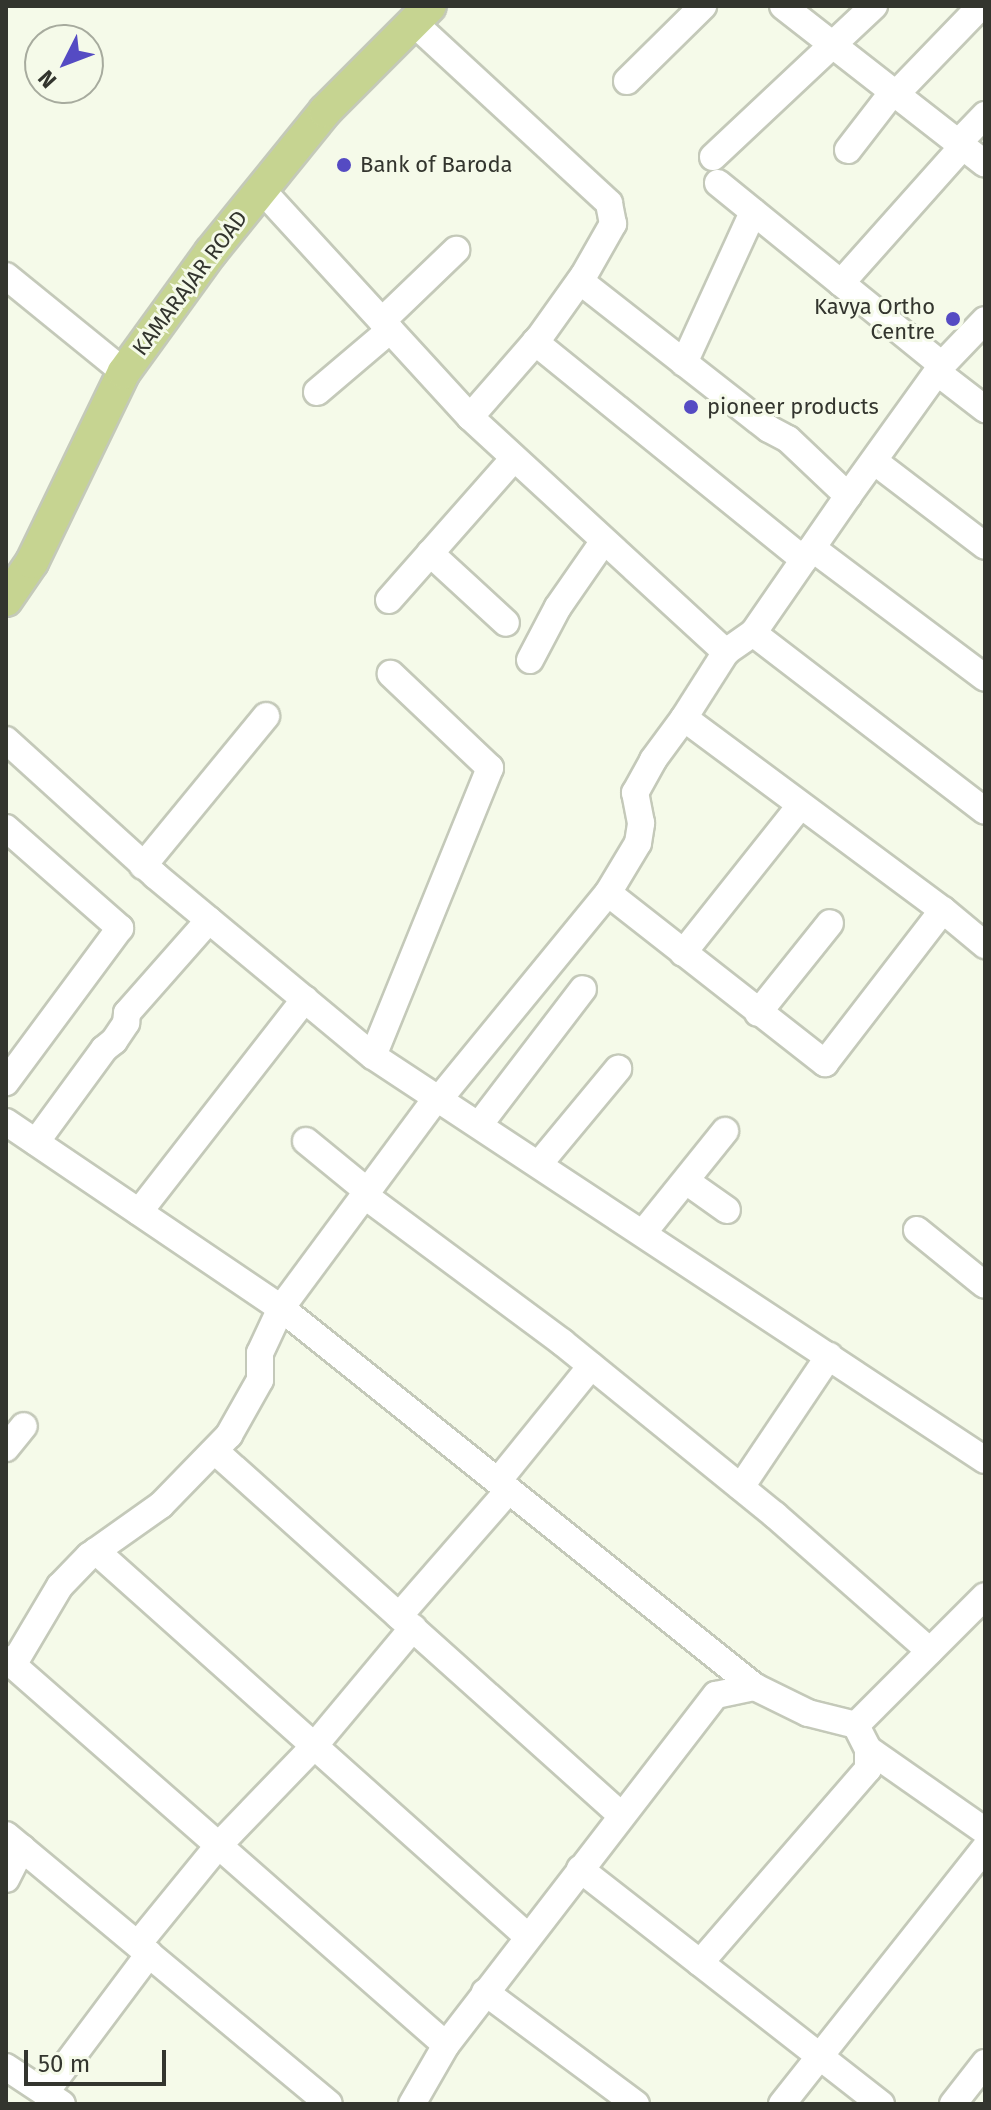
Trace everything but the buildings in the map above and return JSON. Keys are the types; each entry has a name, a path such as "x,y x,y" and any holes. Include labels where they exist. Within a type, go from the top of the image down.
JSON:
{"main road":[{"name":"KAMARAJAR ROAD","path":"6,600 32,562 124,372 261,189 325,111 422,14"}],"street":[{"path":"627,81 703,6"},
{"path":"783,6 985,164"},
{"path":"713,157 874,6"},
{"path":"848,150 894,94 981,6"},
{"path":"422,14 609,203 613,224 580,281 535,342 470,417"},
{"path":"841,283 985,115"},
{"path":"718,183 841,283 985,409"},
{"path":"261,189 470,417 726,652"},
{"path":"684,363 753,212"},
{"path":"317,392 386,326 456,250"},
{"path":"6,276 124,372"},
{"path":"580,281 769,429 788,439 848,496"},
{"path":"446,2045 10,1662 60,1586 96,1551 161,1505 229,1435 260,1380 260,1353 281,1308 439,1098 608,893 638,843 641,823 635,793 726,652 753,633 940,368 985,320"},
{"path":"535,342 808,554 985,678"},
{"path":"389,600 514,458"},
{"path":"874,461 985,546"},
{"path":"530,660 558,607 603,542"},
{"path":"430,553 506,623"},
{"path":"753,633 985,811"},
{"path":"373,1056 490,768 391,674"},
{"path":"143,866 266,716"},
{"path":"684,718 943,910 985,945"},
{"path":"6,740 143,866 373,1056 985,1460"},
{"path":"683,953 800,806"},
{"path":"6,828 120,928 6,1082"},
{"path":"608,893 825,1063 943,910"},
{"path":"36,1142 114,1041 126,1023 127,1013 209,920"},
{"path":"758,1013 830,923"},
{"path":"479,1125 583,989"},
{"path":"139,1212 305,999"},
{"path":"539,1164 618,1069"},
{"path":"6,1122 281,1308 755,1687 808,1713 856,1725 868,1749 868,1769 700,1963"},
{"path":"643,1233 725,1131"},
{"path":"306,1141 366,1193 591,1366 741,1487 930,1651"},
{"path":"686,1181 727,1210"},
{"path":"917,1230 985,1285"},
{"path":"741,1487 829,1356"},
{"path":"6,2067 53,2098 143,1949 217,1847 315,1745 591,1366"},
{"path":"6,1448 24,1426"},
{"path":"215,1451 621,1815"},
{"path":"96,1551 527,1936"},
{"path":"856,1725 985,1596"},
{"path":"412,2104 446,2045 485,1992 716,1695 755,1687"},
{"path":"868,1749 985,1831"},
{"path":"6,1879 14,1841 329,2104"},
{"path":"782,2104 985,1848"},
{"path":"580,1869 881,2104"},
{"path":"485,1992 636,2104"},
{"path":"953,2104 985,2063"}],"place":[{"name":"Bank of Baroda","path":"344,165"},
{"name":"Kavya Ortho Centre","path":"953,319"},
{"name":"pioneer products","path":"691,407"}]}
